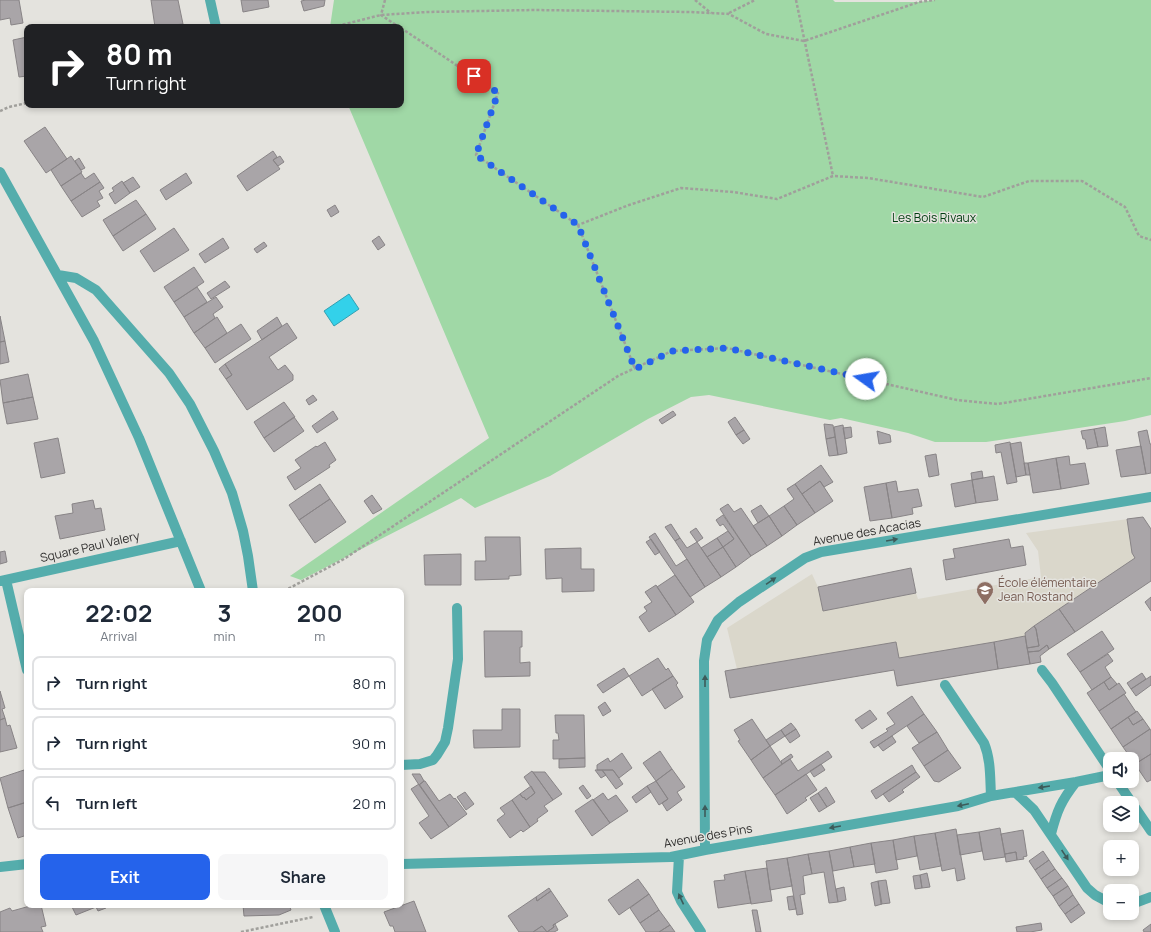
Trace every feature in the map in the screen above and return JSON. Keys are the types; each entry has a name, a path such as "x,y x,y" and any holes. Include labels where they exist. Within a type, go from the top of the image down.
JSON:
{"street":[{"path":"210,0 215,24"},
{"path":"0,172 94,341 142,445 200,588"},
{"path":"58,274 76,278 86,283 100,295 169,373 190,404 214,451 234,499 246,543 253,588"},
{"name":"Avenue des Acacias","path":"705,850 707,640 718,620 739,602 805,558 822,552 1151,497"},
{"name":"Square Paul Valery","path":"24,659 3,580 181,541"},
{"path":"404,765 420,764 433,760 442,749 445,742 458,659 457,608"},
{"path":"1042,670 1103,760"},
{"path":"945,685 986,748 990,762 991,796"},
{"name":"Avenue des Pins","path":"404,864 662,858 679,856 705,850 958,806 991,796 1103,776"},
{"path":"1051,834 1058,808 1076,782"},
{"path":"1122,788 1151,831"},
{"path":"1015,792 1034,810 1087,888 1098,898 1103,900"},
{"path":"679,856 678,892 681,901 701,932"},
{"path":"0,867 24,864"},
{"path":"1139,901 1151,897"},
{"path":"326,909 335,932"}],"path":[{"path":"381,15 385,0"},
{"path":"695,0 712,13"},
{"path":"729,14 755,0"},
{"path":"796,0 833,176"},
{"path":"345,24 381,15 427,12 534,10 712,13 729,14 766,34 804,41 919,2 934,0"},
{"path":"381,15 394,24"},
{"path":"404,31 498,93 476,155 578,225 635,369"},
{"path":"0,111 24,104"},
{"path":"578,225 630,205 681,188 733,192 777,199 833,176 868,178 983,197 1029,181 1082,181 1125,207 1139,236 1151,240"},
{"path":"290,588 344,559 618,376 672,351 727,348 957,400 998,404 1151,378"},
{"path":"241,932 326,909"}],"shaded area":[{"name":"École élémentaire Jean Rostand","path":"1143,517 1151,529 1151,581 1040,656 1041,662 897,686 894,670 730,698 725,671 737,669 727,628 812,574 818,587 823,611 916,593 918,599 1041,577 1038,551 1026,533"}],"green space":[{"name":"Les Bois Rivaux","path":"334,0 833,0 835,2 919,2 935,0 1151,0 1151,415 1125,421 986,442 935,442 908,433 841,418 830,420 709,395 691,397 648,419 550,476 475,508 461,498 301,580 290,576 489,438 349,108 404,108 404,24 330,24"}],"water":[{"path":"349,294 359,309 334,326 324,311"}],"building":[{"path":"0,0 19,0 23,23 11,25 10,18 0,20"},
{"path":"151,0 178,0 183,24 155,24"},
{"path":"241,0 268,0 269,7 243,12"},
{"path":"325,0 324,6 304,11 301,1"},
{"path":"24,38 24,76 19,77 13,40"},
{"path":"45,127 67,159 46,173 24,141"},
{"path":"273,151 277,157 273,160 280,169 247,191 237,176"},
{"path":"71,156 82,172 61,186 51,170"},
{"path":"280,156 284,162 278,166 273,160"},
{"path":"79,158 85,168 81,170 75,161"},
{"path":"81,173 85,179 94,173 100,182 71,201 61,186"},
{"path":"186,173 192,183 166,200 160,190"},
{"path":"133,177 140,187 130,193 123,183"},
{"path":"122,181 130,193 115,204 109,194 114,191 112,188"},
{"path":"100,182 104,188 99,191 103,198 97,201 100,206 82,217 71,201"},
{"path":"136,200 146,214 113,236 103,220"},
{"path":"335,205 339,212 331,217 327,210"},
{"path":"146,214 156,229 123,251 113,236"},
{"path":"174,228 189,250 154,272 140,251"},
{"path":"379,236 385,245 378,250 372,241"},
{"path":"223,238 229,248 205,263 199,254"},
{"path":"264,242 267,246 257,253 254,249"},
{"path":"194,267 204,282 174,302 164,287"},
{"path":"225,281 230,287 211,299 207,293"},
{"path":"197,287 207,302 184,317 174,302"},
{"path":"216,297 223,307 213,314 215,318 194,333 184,317"},
{"path":"0,316 5,341 0,342"},
{"path":"217,317 227,333 205,348 194,333"},
{"path":"277,317 282,326 262,340 257,331"},
{"path":"287,323 297,338 269,357 278,370 285,365 293,375 293,380 247,410 226,379 232,375 225,364"},
{"path":"241,324 251,339 215,363 205,348"},
{"path":"5,341 9,362 0,364 0,342"},
{"path":"225,364 232,375 226,379 219,369"},
{"path":"28,374 33,397 3,403 0,380"},
{"path":"313,395 317,400 309,405 306,400"},
{"path":"33,397 38,419 7,424 3,403"},
{"path":"284,402 295,417 264,438 254,422"},
{"path":"333,411 338,419 317,433 312,426"},
{"path":"673,411 676,415 662,424 659,420"},
{"path":"294,417 304,431 274,452 264,438"},
{"path":"735,417 744,430 736,435 728,422"},
{"path":"824,424 833,425 835,437 826,439"},
{"path":"843,425 847,453 838,455 834,427"},
{"path":"851,427 852,437 845,439 843,428"},
{"path":"1105,427 1108,446 1098,447 1094,429"},
{"path":"1094,429 1098,447 1087,449 1085,439 1083,439 1081,431"},
{"path":"744,430 750,439 743,444 736,435"},
{"path":"1147,430 1151,444 1151,473 1146,474 1138,432"},
{"path":"877,431 890,435 891,442 879,444"},
{"path":"835,437 838,455 829,456 826,439"},
{"path":"58,438 65,473 41,478 34,443"},
{"path":"325,442 336,460 329,465 330,467 295,490 287,477 301,468 295,460 316,446 317,447"},
{"path":"1010,442 1017,482 1007,484 1001,452 996,453 995,445"},
{"path":"1021,442 1026,475 1016,477 1010,444"},
{"path":"1141,446 1146,474 1121,477 1116,450"},
{"path":"936,454 939,475 929,477 925,456"},
{"path":"1069,456 1070,465 1085,463 1089,484 1061,489 1056,458"},
{"path":"1056,458 1061,489 1033,493 1028,463"},
{"path":"1024,463 1028,463 1030,475 1026,475"},
{"path":"821,465 833,482 824,487 820,481 802,494 795,484"},
{"path":"982,471 983,478 972,480 971,473"},
{"path":"994,476 998,500 976,503 972,480"},
{"path":"972,480 976,503 955,507 951,484"},
{"path":"820,481 833,501 815,513 802,494"},
{"path":"896,481 898,492 918,489 922,506 912,508 913,514 892,518 886,483"},
{"path":"886,483 892,518 870,521 864,487"},
{"path":"320,484 330,499 299,520 289,505"},
{"path":"795,484 815,513 797,525 784,506 794,499 787,489"},
{"path":"372,495 382,509 373,514 364,501"},
{"path":"330,499 346,522 315,543 299,520"},
{"path":"93,500 95,509 101,508 105,530 60,539 55,516 73,513 72,504"},
{"path":"728,504 734,512 741,508 767,546 751,556 720,509"},
{"path":"761,505 769,516 758,523 751,511"},
{"path":"784,506 797,525 782,536 769,516"},
{"path":"723,515 751,556 736,567 723,547 734,539 723,524 720,526 716,520"},
{"path":"769,516 782,536 767,546 753,526"},
{"path":"1143,517 1151,529 1151,581 1075,632 1059,609 1135,558 1132,553 1127,519"},
{"path":"671,524 680,538 675,541 665,527"},
{"path":"696,528 703,538 697,542 690,532"},
{"path":"728,531 734,539 723,547 717,538"},
{"path":"655,533 676,566 687,559 705,587 690,597 649,537"},
{"path":"485,537 520,537 521,575 509,576 509,579 475,580 475,561 486,561"},
{"path":"680,538 687,548 697,542 721,577 705,587 675,541"},
{"path":"717,538 723,547 707,557 701,548"},
{"path":"651,539 660,552 655,555 646,542"},
{"path":"1009,539 1011,548 1023,546 1026,565 946,580 943,560 955,558 953,549"},
{"path":"723,547 736,567 721,577 707,557"},
{"path":"581,548 581,569 594,569 594,591 562,592 562,578 546,579 545,549"},
{"path":"5,551 7,562 0,564 0,552"},
{"path":"461,554 461,585 425,585 424,555"},
{"path":"911,568 916,593 823,611 818,587"},
{"path":"675,575 694,602 676,615 657,587"},
{"path":"656,585 676,615 649,632 639,617 647,611 644,607 652,602 645,592"},
{"path":"1151,597 1151,611 1145,602"},
{"path":"1059,609 1075,632 1049,649 1047,645 1039,651 1028,652 1027,648 1039,646 1036,629 1034,626"},
{"path":"1034,626 1036,629 1039,646 1027,648 1025,633"},
{"path":"484,631 522,631 520,663 530,662 530,676 485,677"},
{"path":"1102,631 1114,649 1080,672 1067,654"},
{"path":"1025,636 1030,664 998,669 994,642"},
{"path":"896,642 899,658 994,642 998,669 897,686 894,670 730,698 725,671"},
{"path":"1047,645 1049,649 1040,656 1041,662 1030,664 1028,652 1039,651"},
{"path":"1108,654 1113,661 1105,667 1111,677 1092,690 1080,672"},
{"path":"658,658 666,670 668,668 673,676 642,696 629,676"},
{"path":"624,668 629,676 603,693 597,685"},
{"path":"1142,673 1146,679 1131,689 1127,683"},
{"path":"673,676 678,683 676,685 683,697 665,709 652,689"},
{"path":"1151,676 1151,685 1136,696 1131,689"},
{"path":"1111,677 1117,684 1109,690 1104,682"},
{"path":"1104,682 1109,690 1119,683 1126,693 1099,711 1087,693"},
{"path":"0,691 5,708 2,709 5,718 0,720"},
{"path":"1124,694 1136,712 1111,729 1099,711"},
{"path":"912,696 924,714 874,748 870,742 888,731 886,729 895,724 887,713"},
{"path":"605,702 611,711 603,716 598,707"},
{"path":"502,709 520,709 520,747 474,748 473,730 502,730"},
{"path":"870,710 877,719 862,729 855,720"},
{"path":"1137,711 1143,719 1133,725 1128,717"},
{"path":"924,714 937,732 919,743 907,726"},
{"path":"555,715 584,715 585,758 553,759 553,740 559,740 558,733 556,733"},
{"path":"1128,717 1133,725 1143,719 1150,729 1123,747 1111,729"},
{"path":"5,718 7,726 10,725 17,748 0,752 0,720"},
{"path":"752,719 770,746 751,760 738,741 740,740 734,730"},
{"path":"791,723 796,729 785,736 781,730"},
{"path":"796,729 800,736 790,743 785,736"},
{"path":"1150,729 1151,754 1139,762 1139,752 1127,752 1123,747"},
{"path":"781,730 785,736 770,746 766,740"},
{"path":"937,732 948,750 924,766 912,748"},
{"path":"892,736 896,742 883,751 878,745"},
{"path":"770,746 782,764 763,778 751,760"},
{"path":"948,750 961,768 939,782 934,781 924,766"},
{"path":"660,751 672,769 656,781 643,763"},
{"path":"828,751 832,757 775,795 763,778 790,759 798,771"},
{"path":"622,753 632,768 619,778 613,770 597,770 597,765 608,758 610,762"},
{"path":"791,754 793,757 782,764 781,761"},
{"path":"1151,754 1151,780 1147,782 1139,770 1139,762"},
{"path":"585,758 585,767 559,768 559,759"},
{"path":"821,764 825,770 814,777 810,771"},
{"path":"912,765 916,772 876,799 871,791"},
{"path":"672,769 685,787 677,792 682,800 667,811 662,803 668,799 656,781"},
{"path":"24,770 24,803 8,808 0,778"},
{"path":"595,770 602,770 606,775 601,778"},
{"path":"602,770 613,770 623,784 616,789"},
{"path":"532,771 553,800 544,806 548,811 537,819 538,821 530,827 512,800 520,794 526,800 535,793 524,777"},
{"path":"533,772 545,772 562,794 553,800"},
{"path":"916,772 920,777 902,790 904,792 889,802 883,794"},
{"path":"412,774 420,774 424,781 419,785"},
{"path":"806,774 817,790 805,798 807,800 787,814 775,795"},
{"path":"424,781 439,801 450,794 454,799 455,798 467,814 449,827 419,785"},
{"path":"656,781 668,799 659,805 647,786"},
{"path":"419,784 449,827 431,839 419,823 429,816 411,789"},
{"path":"583,785 591,796 587,799 579,788"},
{"path":"531,786 535,793 526,800 520,794"},
{"path":"647,786 651,792 636,803 632,797"},
{"path":"826,787 835,802 827,807 818,793"},
{"path":"465,792 474,804 466,810 457,797"},
{"path":"603,793 608,800 616,795 628,811 610,823 593,800"},
{"path":"818,793 827,807 819,812 810,798"},
{"path":"593,799 610,823 592,836 575,811"},
{"path":"512,800 530,827 523,832 521,830 510,838 497,820 505,814 500,808"},
{"path":"24,803 24,836 18,838 8,808"},
{"path":"1000,828 1005,857 984,860 979,832"},
{"path":"956,829 965,879 957,881 955,868 942,871 935,833"},
{"path":"1023,830 1027,856 1023,857 1024,859 1017,860 1016,852 1005,854 1001,834"},
{"path":"979,832 982,851 960,855 957,835"},
{"path":"935,833 941,866 920,870 914,836"},
{"path":"914,836 917,856 896,860 893,840"},
{"path":"893,840 898,869 876,873 871,843"},
{"path":"871,843 875,864 854,867 850,847"},
{"path":"850,847 854,867 833,871 829,851"},
{"path":"829,851 838,902 829,903 824,872 812,874 808,854"},
{"path":"1043,851 1049,860 1035,870 1029,861"},
{"path":"1016,852 1017,860 1006,862 1005,854"},
{"path":"808,854 812,874 803,876 805,894 800,895 803,914 797,915 787,858"},
{"path":"787,858 792,886 770,890 766,861"},
{"path":"1049,860 1055,869 1041,879 1035,870"},
{"path":"767,868 772,901 751,904 745,871"},
{"path":"1055,869 1062,878 1047,888 1041,879"},
{"path":"745,871 751,903 718,908 714,881 725,880 724,875"},
{"path":"927,873 930,887 922,888 920,875"},
{"path":"920,875 922,888 915,889 913,876"},
{"path":"1062,878 1068,886 1053,896 1047,888"},
{"path":"638,879 649,894 619,915 608,900"},
{"path":"886,880 890,903 881,904 878,881"},
{"path":"878,881 882,904 875,906 871,883"},
{"path":"1068,886 1073,895 1059,906 1053,896"},
{"path":"844,887 846,900 838,902 836,889"},
{"path":"549,888 551,891 537,901 536,897"},
{"path":"551,891 568,916 553,925 554,927 547,932 542,926 533,932 519,932 508,916 536,897 537,901"},
{"path":"649,894 659,910 640,923 630,908"},
{"path":"1073,895 1079,904 1065,914 1059,906"},
{"path":"793,896 796,909 789,910 787,897"},
{"path":"414,901 426,932 395,932 393,926 390,926 384,912 395,908 404,908 404,905"},
{"path":"1079,904 1085,913 1071,923 1065,914"},
{"path":"10,908 12,911 24,908 42,908 46,926 41,927 43,932 0,932 0,912"},
{"path":"72,908 94,908 76,915"},
{"path":"96,908 106,908 98,911"},
{"path":"243,908 290,908 291,910 279,915 244,916"},
{"path":"659,910 670,925 659,932 646,932 640,923"},
{"path":"752,910 757,910 761,932 756,932"},
{"path":"1041,923 1042,930 1017,932 1016,927"},
{"path":"555,924 558,930 554,932 547,932 554,927 553,925"},
{"path":"1151,924 1151,932 1144,932 1143,930"},
{"path":"670,925 675,932 659,932"},
{"path":"542,926 547,932 533,932"}],"place":[{"name":"École élémentaire Jean Rostand","path":"985,605"}],"route":[{"path":"474,76 498,93 476,155 578,225 635,369 672,351 727,348 866,379"}]}
